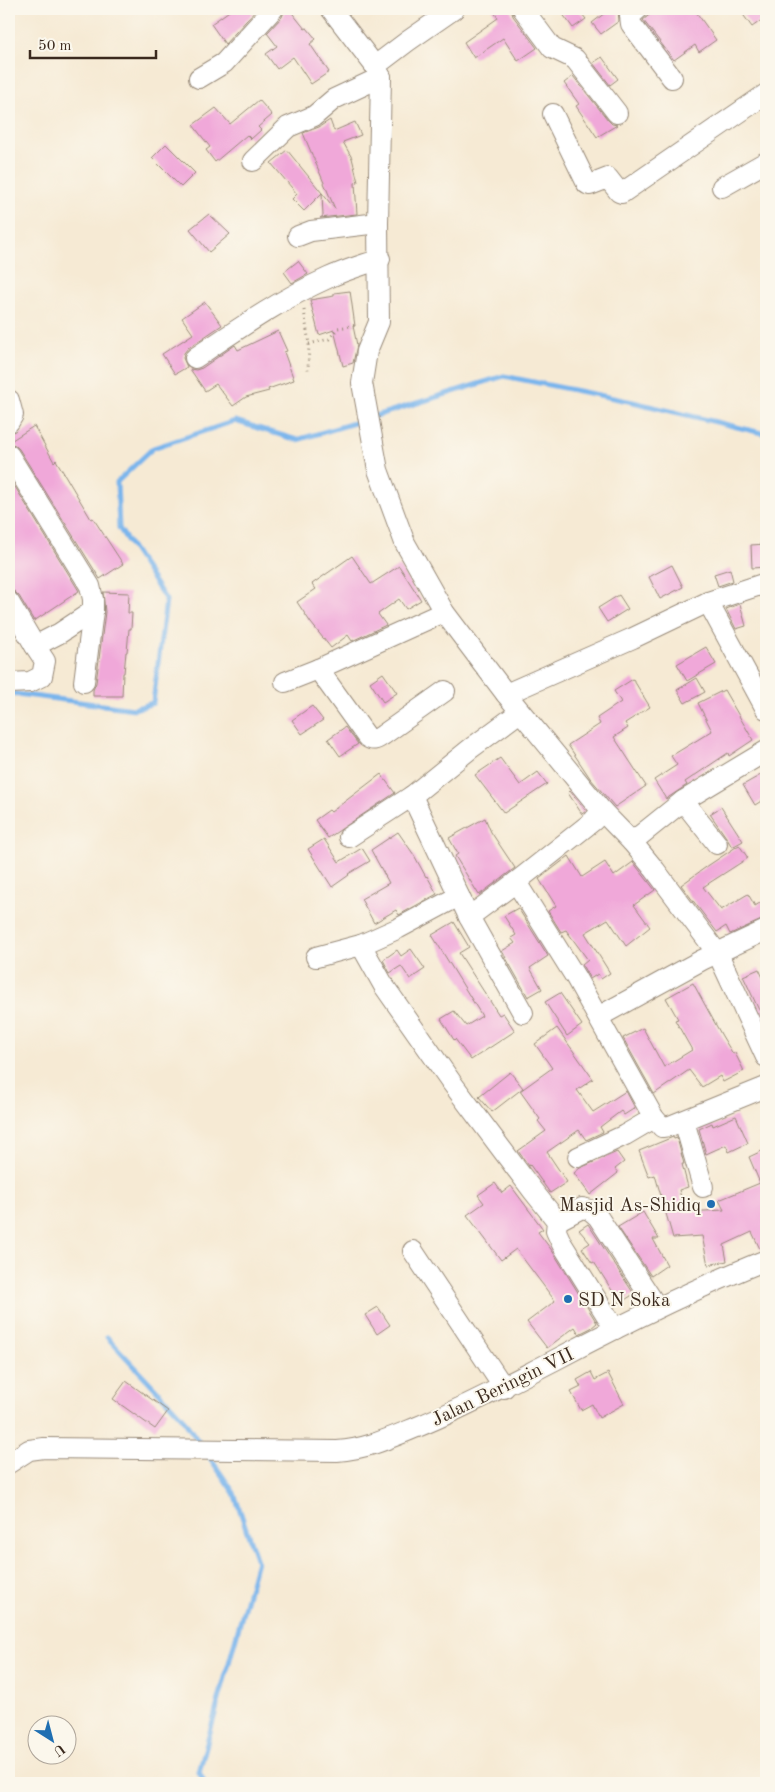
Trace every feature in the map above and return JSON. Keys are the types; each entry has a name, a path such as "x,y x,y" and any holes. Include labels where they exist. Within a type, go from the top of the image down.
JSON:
{"street":[{"path":"199,78 224,63 273,9"},
{"path":"331,9 378,72 379,322 367,351 362,382 378,470 405,543 444,612 598,816 632,842 711,956 766,1057"},
{"path":"253,161 268,144 288,127 314,116 334,99 378,72 408,41 454,9"},
{"path":"523,9 552,48 574,59 617,113"},
{"path":"638,9 630,16 631,24 672,78"},
{"path":"553,114 587,184 590,185 608,178 619,192 622,193 766,94"},
{"path":"722,187 766,162"},
{"path":"298,236 311,231 378,223"},
{"path":"195,358 256,318 329,277 380,259"},
{"path":"9,400 13,415 9,422"},
{"path":"9,455 90,586 93,611 84,682"},
{"path":"506,694 633,638 708,602 766,583"},
{"path":"9,602 44,661 42,676 30,682 9,683"},
{"path":"708,602 766,709"},
{"path":"35,646 60,633 93,611"},
{"path":"285,682 444,612"},
{"path":"318,669 371,740 375,740 383,735 445,691"},
{"path":"349,837 412,796 520,712"},
{"path":"632,842 683,800 766,751"},
{"path":"412,796 469,917 523,1013"},
{"path":"683,800 717,844"},
{"path":"469,917 598,816"},
{"path":"516,882 576,978 654,1118 662,1127 684,1121 762,1089"},
{"path":"316,957 361,944 399,928 459,896"},
{"path":"598,1017 711,956 766,930"},
{"path":"361,944 384,986 452,1083 557,1221 556,1231 562,1244 615,1329"},
{"path":"578,1157 654,1118"},
{"path":"684,1121 703,1187"},
{"path":"557,1221 582,1208 593,1212 657,1307"},
{"path":"413,1251 504,1388"},
{"name":"Jalan Beringin VII","path":"9,1463 22,1454 35,1449 337,1451 364,1448 445,1416 504,1388 657,1307 766,1260"}],"path":[{"path":"302,292 308,344 308,370"},
{"path":"308,344 329,339 338,328 379,322"}],"building":[{"path":"232,9 257,9 225,44 211,24"},
{"path":"285,9 289,9 316,39 310,44 329,72 311,84 293,57 277,69 266,54 277,46 267,33 282,17"},
{"path":"492,9 511,9 513,16 537,48 518,61 503,38 474,58 464,42 498,18"},
{"path":"559,9 578,9 586,19 573,28"},
{"path":"610,9 618,9 619,21 601,34 592,23"},
{"path":"657,9 694,9 716,40 699,52 695,45 674,60 643,20"},
{"path":"739,9 766,9 766,17 752,27"},
{"path":"602,57 618,79 610,85 593,63"},
{"path":"573,76 608,120 612,124 617,125 597,137 576,106 579,104 564,83"},
{"path":"259,100 272,115 258,127 261,130 251,139 247,135 215,162 206,150 210,147 193,125 216,108 230,124"},
{"path":"330,120 334,131 355,122 361,135 343,142 352,158 358,182 355,183 357,214 320,218 323,216 322,193 335,209 303,133 319,127"},
{"path":"166,144 195,173 181,187 152,158"},
{"path":"287,150 322,193 304,211 292,199 297,194 271,163"},
{"path":"209,214 230,234 209,252 190,229"},
{"path":"298,261 308,274 292,283 284,272"},
{"path":"350,291 355,326 353,326 357,345 353,363 343,366 334,330 319,335 310,300 334,296 334,293"},
{"path":"205,302 222,325 188,348 183,358 187,367 175,374 162,354 193,334 182,318"},
{"path":"278,331 287,351 284,352 294,380 268,389 269,391 246,397 233,406 216,384 205,391 190,369 202,368 235,345 238,350"},
{"path":"34,426 54,462 56,460 91,519 93,518 123,564 100,579 19,449 9,443"},
{"path":"9,477 79,591 34,621 19,596 14,591 9,590"},
{"path":"766,544 766,567 752,568 751,545"},
{"path":"352,556 371,584 399,566 421,600 406,609 399,599 378,614 386,625 352,641 348,635 331,648 297,602 316,589 312,584"},
{"path":"672,565 683,587 660,599 649,577"},
{"path":"730,569 733,581 718,586 714,574"},
{"path":"103,592 129,593 128,613 132,613 131,629 129,629 123,673 122,696 93,696 105,612"},
{"path":"619,595 628,609 607,622 598,608"},
{"path":"740,604 746,626 736,629 726,609"},
{"path":"706,647 716,664 687,681 677,664"},
{"path":"383,673 397,693 383,702 370,682"},
{"path":"697,678 705,692 685,703 677,690"},
{"path":"633,679 650,707 625,723 628,728 614,737 646,786 615,807 590,778 568,745 600,724 597,718 621,702 614,691"},
{"path":"724,690 753,740 729,756 728,753 685,782 687,785 666,799 654,780 677,765 671,756 712,731 698,703"},
{"path":"312,706 323,720 302,734 292,720"},
{"path":"345,727 358,744 340,756 328,739"},
{"path":"500,758 520,785 538,772 547,784 504,813 475,775"},
{"path":"766,772 766,798 755,805 743,785"},
{"path":"381,774 395,793 328,838 315,820 329,810 331,812"},
{"path":"570,791 586,811 582,814 568,793"},
{"path":"721,807 743,841 732,847 710,814"},
{"path":"485,818 491,832 515,868 479,895 455,856 458,854 449,838"},
{"path":"398,832 437,894 399,915 396,910 374,923 361,899 389,883 371,850"},
{"path":"324,839 339,862 362,848 370,861 348,874 332,887 308,849"},
{"path":"739,845 748,858 703,887 721,910 748,894 755,906 766,899 766,918 730,934 726,926 717,932 681,885"},
{"path":"569,856 582,877 605,862 614,876 633,862 655,890 634,905 650,927 626,946 608,919 585,933 610,973 601,979 598,974 590,979 582,965 588,960 566,930 561,932 548,911 556,906 539,879"},
{"path":"518,908 548,956 530,968 542,989 528,997 502,951 515,943 511,938 516,935 504,916"},
{"path":"454,922 469,947 459,953 499,1015 503,1013 515,1031 471,1060 454,1040 441,1019 454,1011 466,1026 482,1016 432,935"},
{"path":"411,949 425,969 410,979 401,966 390,973 383,960 397,950 401,956"},
{"path":"759,969 766,984 766,1025 743,976"},
{"path":"693,983 744,1071 723,1082 720,1076 702,1087 689,1070 654,1094 623,1038 643,1028 664,1067 692,1050 675,1020 678,1019 666,998"},
{"path":"560,993 582,1025 567,1036 545,1002"},
{"path":"557,1028 593,1079 577,1090 593,1112 626,1091 635,1108 624,1115 621,1111 600,1127 603,1132 586,1140 579,1130 547,1152 567,1182 550,1193 518,1151 546,1131 538,1121 540,1119 520,1091 552,1068 535,1044"},
{"path":"510,1072 523,1088 492,1112 479,1097"},
{"path":"736,1116 748,1143 729,1152 726,1145 706,1154 699,1129 712,1123 713,1126"},
{"path":"673,1137 674,1139 677,1138 688,1187 679,1190 685,1212 724,1210 719,1200 760,1183 749,1157 766,1149 766,1248 760,1249 752,1232 724,1245 727,1261 708,1265 702,1236 673,1238 655,1175 649,1177 639,1151"},
{"path":"617,1152 624,1162 615,1169 618,1173 590,1195 574,1173 580,1168"},
{"path":"495,1183 502,1193 511,1186 543,1229 538,1232 553,1252 597,1323 591,1328 579,1334 575,1327 547,1348 527,1322 555,1301 516,1249 501,1260 467,1215 484,1203 478,1195"},
{"path":"643,1212 659,1239 653,1239 667,1265 651,1276 618,1227"},
{"path":"588,1224 634,1294 620,1303 594,1262 592,1263 582,1248 590,1243 579,1230"},
{"path":"378,1307 390,1325 377,1334 365,1315"},
{"path":"591,1372 595,1380 608,1373 624,1404 599,1418 592,1404 581,1410 571,1392 581,1387 577,1380"},
{"path":"126,1381 168,1411 155,1429 113,1399"}],"waterway":[{"path":"372,417 504,376 633,402 766,434"},
{"path":"9,693 134,709 153,703 166,600 119,528 117,482 153,448 235,421 297,440 364,420"},
{"path":"107,1337 181,1416 200,1444"},
{"path":"205,1783 199,1772 257,1561 234,1493 208,1455"}],"place":[{"name":"Masjid As-Shidiq","path":"711,1204"},
{"name":"SD N Soka","path":"568,1299"}]}
